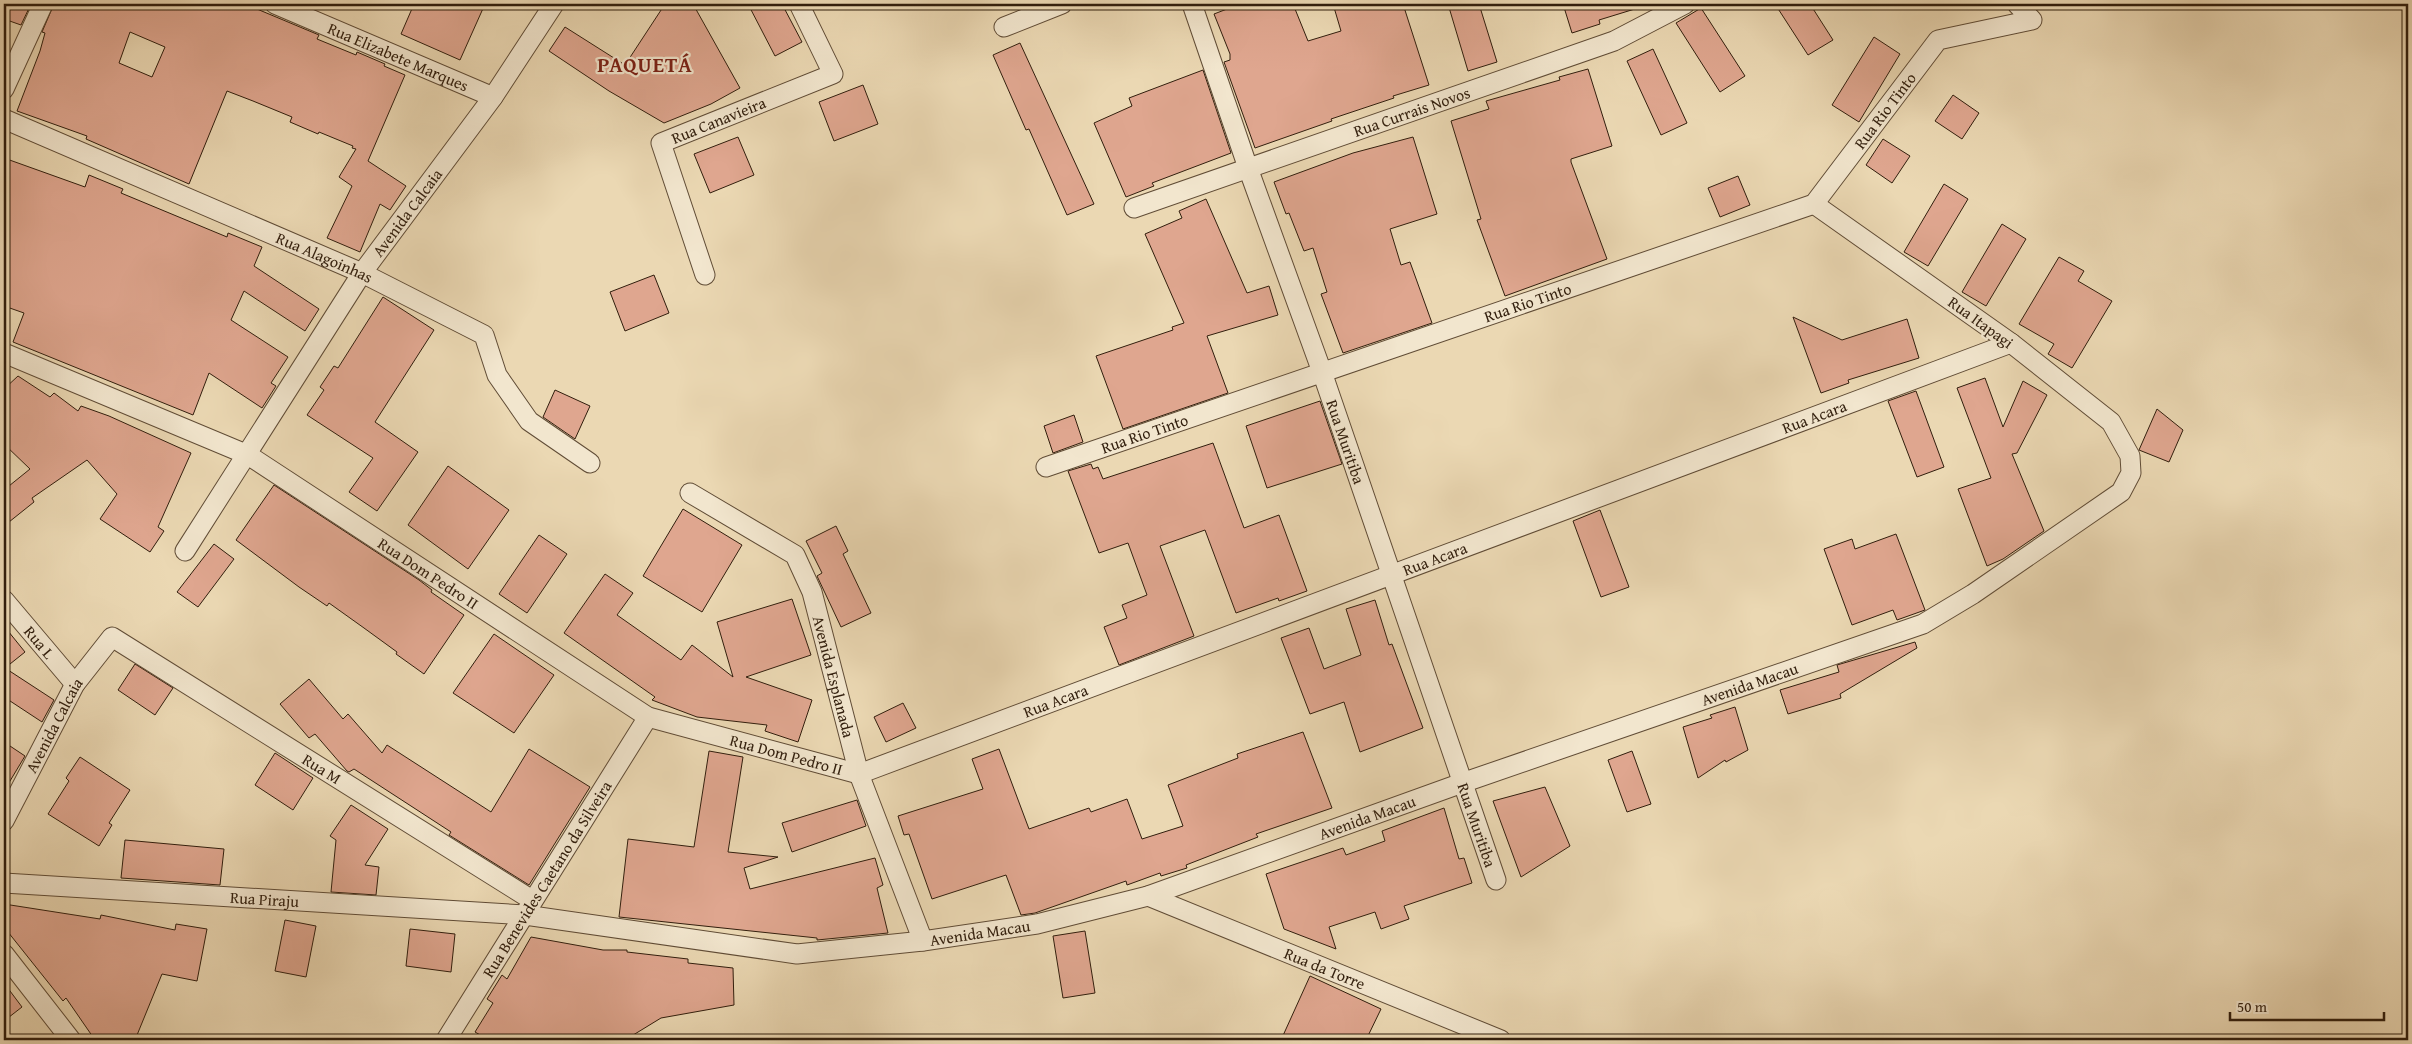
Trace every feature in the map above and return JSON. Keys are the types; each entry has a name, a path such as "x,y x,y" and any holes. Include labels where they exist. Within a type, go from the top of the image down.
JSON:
{"street":[{"path":"4,89 42,4"},
{"name":"Rua Elizabete Marques","path":"275,4 493,97"},
{"name":"Avenida Calcaia","path":"185,551 362,273 493,97 554,4"},
{"name":"Rua Canavieira","path":"705,275 661,143 833,74 799,4"},
{"path":"1004,27 1062,4"},
{"name":"Rua Muritiba","path":"1192,4 1248,168 1322,372 1496,880"},
{"name":"Rua Currais Novos","path":"1134,208 1614,41 1685,4"},
{"name":"Rua Rio Tinto","path":"1046,467 1814,204 1938,40 2032,20 2017,4"},
{"name":"Rua Alagoinhas","path":"4,119 362,273 484,335 497,375 529,420 590,463"},
{"name":"Rua Itapagi","path":"1814,204 2011,343 2112,422 2130,456"},
{"name":"Rua Acara","path":"859,774 2011,343"},
{"name":"Rua Dom Pedro II","path":"4,353 248,454 648,717 859,774"},
{"name":"Avenida Macau","path":"528,907 797,954 923,941 1037,924 1148,896 1462,783 1923,624 2033,554 2121,492 2131,473 2130,456"},
{"name":"Avenida Esplanada","path":"690,494 795,555 812,592 859,774 923,941"},
{"name":"Rua L","path":"4,600 75,684"},
{"name":"Avenida Calcaia","path":"4,821 75,684 112,637"},
{"name":"Rua M","path":"112,637 528,907"},
{"name":"Rua Benevides Caetano da Silveira","path":"446,1040 648,717"},
{"name":"Rua Piraju","path":"4,883 528,907"},
{"name":"Rua da Torre","path":"1148,896 1501,1040"},
{"path":"4,954 71,1040"}],"building":[{"path":"4,4 31,4 21,25 4,19"},
{"path":"54,4 245,4 319,35 317,39 356,55 357,52 405,75 368,161 406,186 390,210 380,204 360,252 327,238 352,186 339,177 356,149 319,132 318,134 290,122 292,117 227,91 189,184 86,139 87,136 17,111 40,51 45,33 42,32","holes":["130,32 165,47 152,77 119,63"]},
{"path":"414,4 485,4 460,60 401,34"},
{"path":"665,4 693,4 740,88 711,104 664,123 609,91 549,51 565,27 625,65"},
{"path":"748,4 782,4 802,42 775,56"},
{"path":"1240,4 1293,4 1308,41 1341,31 1333,4 1403,4 1429,85 1393,96 1394,98 1331,119 1332,121 1255,148 1224,62 1230,60 1230,54 1214,14"},
{"path":"1448,4 1479,4 1497,62 1468,71"},
{"path":"1563,4 1638,4 1638,8 1599,20 1600,24 1572,33"},
{"path":"1775,4 1810,4 1833,40 1808,55"},
{"path":"1701,8 1745,76 1720,92 1676,23"},
{"path":"1874,37 1900,54 1859,122 1832,105"},
{"path":"1020,43 1094,204 1067,215 1029,129 1026,130 993,55"},
{"path":"1653,49 1687,123 1661,135 1627,61"},
{"path":"1588,69 1612,146 1571,159 1571,162 1607,259 1505,296 1477,220 1481,219 1451,121 1489,109 1486,101 1560,80 1559,77"},
{"path":"1203,70 1231,153 1152,183 1154,186 1126,197 1094,123 1132,106 1129,98"},
{"path":"863,85 878,124 834,141 819,102"},
{"path":"1953,95 1979,113 1962,139 1935,121"},
{"path":"738,137 754,175 710,193 694,154"},
{"path":"1413,137 1437,214 1390,229 1401,265 1410,262 1432,323 1343,353 1321,294 1327,292 1313,248 1304,251 1289,213 1286,214 1274,182 1353,153"},
{"path":"1883,139 1910,156 1892,183 1866,165"},
{"path":"4,158 85,187 89,175 123,189 121,193 227,237 228,233 262,247 254,266 319,309 305,331 244,291 231,320 288,357 271,383 276,386 262,408 209,373 193,415 13,342 24,313 4,306"},
{"path":"1738,176 1750,205 1720,217 1708,188"},
{"path":"1944,184 1968,199 1928,266 1904,252"},
{"path":"1206,199 1247,293 1269,286 1278,315 1207,336 1228,393 1123,429 1096,356 1173,330 1172,327 1184,323 1145,234 1182,218 1179,211"},
{"path":"2002,224 2026,239 1986,306 1962,292"},
{"path":"2059,257 2084,271 2078,281 2112,301 2072,368 2048,354 2054,344 2019,324"},
{"path":"654,275 669,313 625,331 610,292"},
{"path":"383,297 434,330 375,422 418,452 377,511 349,492 373,458 307,415 324,390 320,387 334,366 338,368"},
{"path":"1793,317 1842,340 1907,319 1919,358 1848,380 1849,383 1821,393"},
{"path":"18,376 50,397 54,393 78,411 81,406 109,416 191,453 158,527 164,531 150,552 100,519 117,494 87,460 32,498 34,502 4,526 4,490 30,469 4,444 4,389"},
{"path":"1985,378 2003,427 2023,381 2047,395 2017,453 2012,454 2044,531 2003,559 1987,566 1958,489 1991,478 1957,388"},
{"path":"555,390 590,406 575,439 543,417"},
{"path":"1916,391 1944,467 1917,477 1888,401"},
{"path":"1320,401 1342,464 1267,488 1246,426"},
{"path":"2157,409 2183,430 2169,462 2139,450"},
{"path":"1074,415 1083,442 1053,453 1044,426"},
{"path":"1213,443 1244,528 1279,515 1307,591 1279,601 1278,598 1236,613 1205,530 1160,546 1194,636 1119,665 1104,627 1127,618 1122,605 1147,595 1128,543 1099,553 1068,471 1091,464 1093,469 1098,467 1103,479"},
{"path":"448,466 509,510 468,569 408,525"},
{"path":"274,485 419,580 432,590 431,592 464,615 424,674 329,603 327,606 236,540"},
{"path":"683,509 742,545 702,612 643,576"},
{"path":"1600,510 1629,587 1601,597 1573,521"},
{"path":"836,526 848,551 843,554 871,613 841,627 817,576 822,573 806,541"},
{"path":"1896,534 1925,610 1897,620 1893,610 1852,625 1824,549 1852,539 1855,549"},
{"path":"539,535 567,554 527,613 499,594"},
{"path":"214,544 234,559 198,607 177,592"},
{"path":"605,574 633,593 617,615 681,660 692,645 733,677 717,622 792,599 811,655 746,677 812,700 798,742 765,731 767,725 697,717 652,700 655,697 564,633"},
{"path":"1375,600 1389,645 1392,644 1423,728 1360,752 1344,702 1310,714 1281,638 1309,628 1324,669 1361,655 1346,609"},
{"path":"4,626 25,652 5,668 54,700 42,722 4,697"},
{"path":"494,634 554,675 514,733 453,693"},
{"path":"1915,642 1917,648 1840,694 1841,698 1788,714 1780,690 1839,672 1837,665"},
{"path":"135,664 173,688 155,715 118,690"},
{"path":"309,679 343,719 348,714 382,753 387,745 491,812 529,749 590,787 529,885 449,835 451,832 354,769 349,772 347,771 315,734 309,738 280,704"},
{"path":"903,703 916,728 886,742 874,717"},
{"path":"1735,707 1748,750 1726,762 1725,760 1698,778 1683,727 1712,718 1710,715"},
{"path":"1303,732 1332,808 1256,834 1258,837 1186,865 1187,868 1161,876 1160,873 1127,885 1126,881 1035,913 1021,915 1006,875 932,899 909,834 904,835 898,816 983,789 972,759 999,749 1029,829 1089,808 1091,812 1127,799 1142,839 1183,826 1168,785 1238,758 1237,754"},
{"path":"4,742 25,756 4,791"},
{"path":"709,751 743,757 728,852 778,857 744,868 750,889 875,858 883,885 877,888 888,933 817,940 817,938 619,917 628,839 694,847"},
{"path":"1632,751 1651,804 1627,812 1608,760"},
{"path":"275,753 313,778 293,810 255,785"},
{"path":"80,757 130,790 109,823 112,825 99,846 48,814 69,781 66,778"},
{"path":"1545,787 1570,846 1521,877 1493,801"},
{"path":"857,800 866,826 792,852 782,823"},
{"path":"351,805 388,829 365,865 379,867 376,895 331,892 336,840 330,836"},
{"path":"1444,808 1459,859 1464,858 1472,883 1404,906 1409,919 1381,929 1375,912 1329,927 1336,949 1284,929 1266,874 1343,848 1346,855 1385,841 1382,831"},
{"path":"125,840 224,849 220,885 121,878"},
{"path":"4,904 100,919 101,915 175,930 176,924 207,929 197,981 162,974 135,1040 95,1040 66,998 63,1001 4,927"},
{"path":"285,920 316,926 306,977 275,971"},
{"path":"410,929 455,934 451,972 406,966"},
{"path":"1085,931 1095,993 1063,998 1053,936"},
{"path":"531,937 603,950 627,950 627,952 688,959 688,963 733,968 734,1005 661,1018 625,1040 489,1040 475,1032 493,1003 487,999 502,975 507,979"},
{"path":"1310,976 1381,1009 1366,1040 1281,1040"},
{"path":"4,983 22,1007 4,1021"}],"district":[{"name":"PAQUETÁ","path":"645,65"}]}
